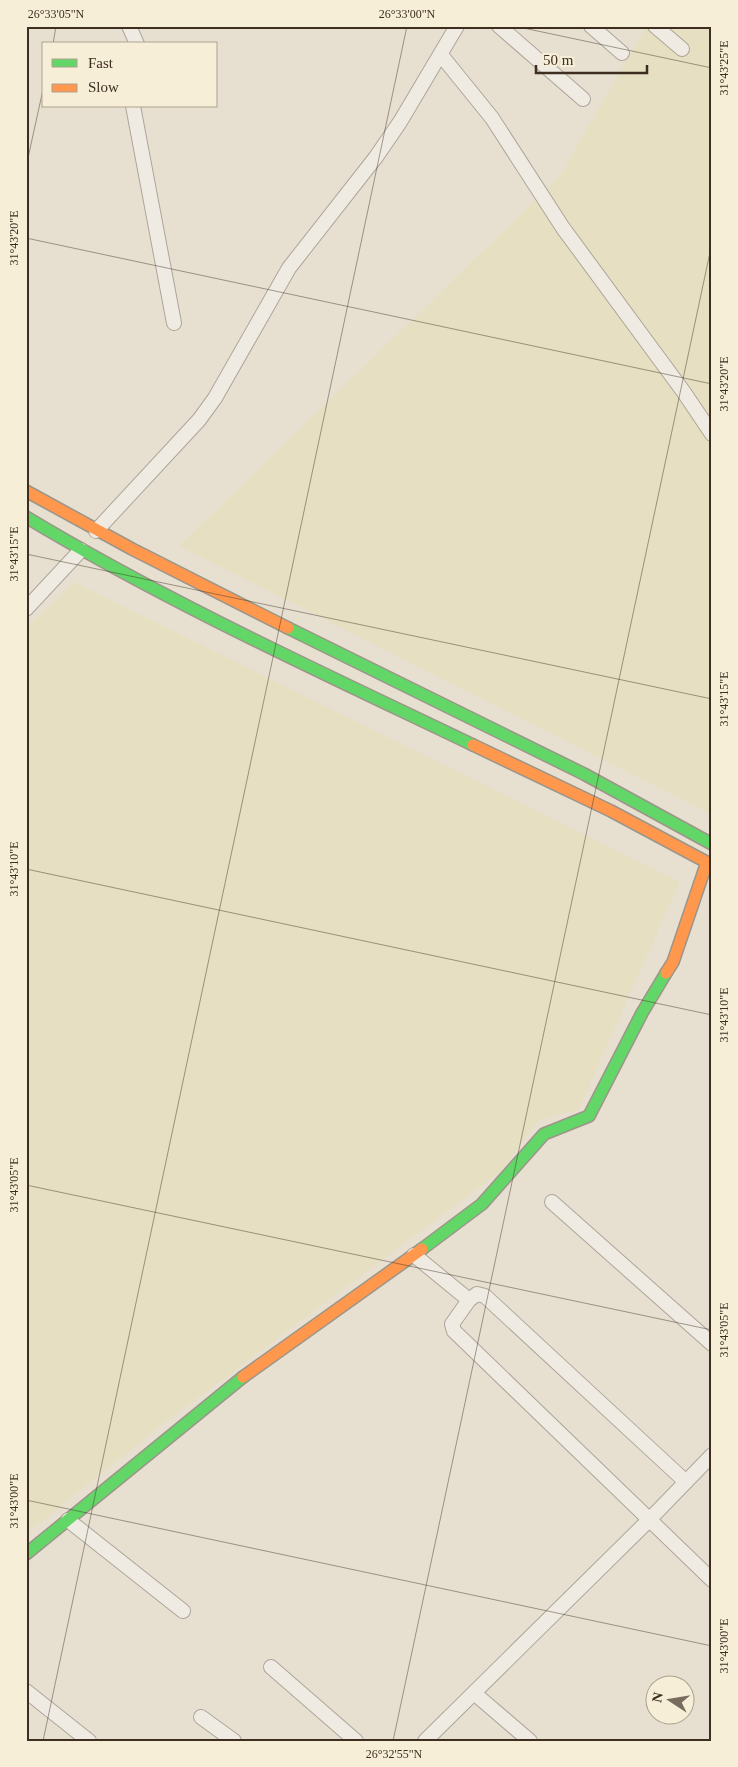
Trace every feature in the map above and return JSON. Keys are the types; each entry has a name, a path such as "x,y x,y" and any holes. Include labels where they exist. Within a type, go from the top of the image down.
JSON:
{"main road":[{"path":"26,491 310,653 710,864 673,962 642,1013 589,1116 581,1121 544,1134 482,1204 414,1255 263,1362 26,1554"},
{"path":"26,517 81,550 620,792 712,844"}],"street":[{"path":"129,26 137,42"},
{"path":"96,531 199,420 215,398 289,268 376,157 441,55 456,26"},
{"path":"499,26 583,99"},
{"path":"592,26 622,53"},
{"path":"655,26 682,49"},
{"path":"441,55 492,118 563,228 712,434"},
{"path":"133,108 174,323"},
{"path":"26,609 81,550"},
{"path":"552,1202 712,1344"},
{"path":"414,1255 469,1300"},
{"path":"686,1482 485,1296 477,1294 469,1300 452,1324 454,1331 712,1580"},
{"path":"424,1741 649,1520 712,1455"},
{"path":"68,1520 183,1611"},
{"path":"271,1667 356,1741"},
{"path":"26,1691 89,1741"},
{"path":"474,1692 530,1741"},
{"path":"201,1717 234,1741"}],"shaded area":[{"path":"647,26 712,26 712,815 179,546 559,177"},
{"path":"75,582 680,882 579,1109 538,1121 500,1172 164,1423 26,1534 26,628"}],"traffic: fast":[{"path":"26,517 80,549 191,608 473,745"},
{"path":"288,628 584,774 712,844"},
{"path":"422,1249 482,1204 544,1134 589,1116 642,1013 666,973"},
{"path":"26,1554 243,1377"}],"traffic: slow":[{"path":"26,491 132,549 288,628"},
{"path":"473,745 611,811 712,865"},
{"path":"666,973 673,962 707,862"},
{"path":"243,1377 422,1249"}]}
